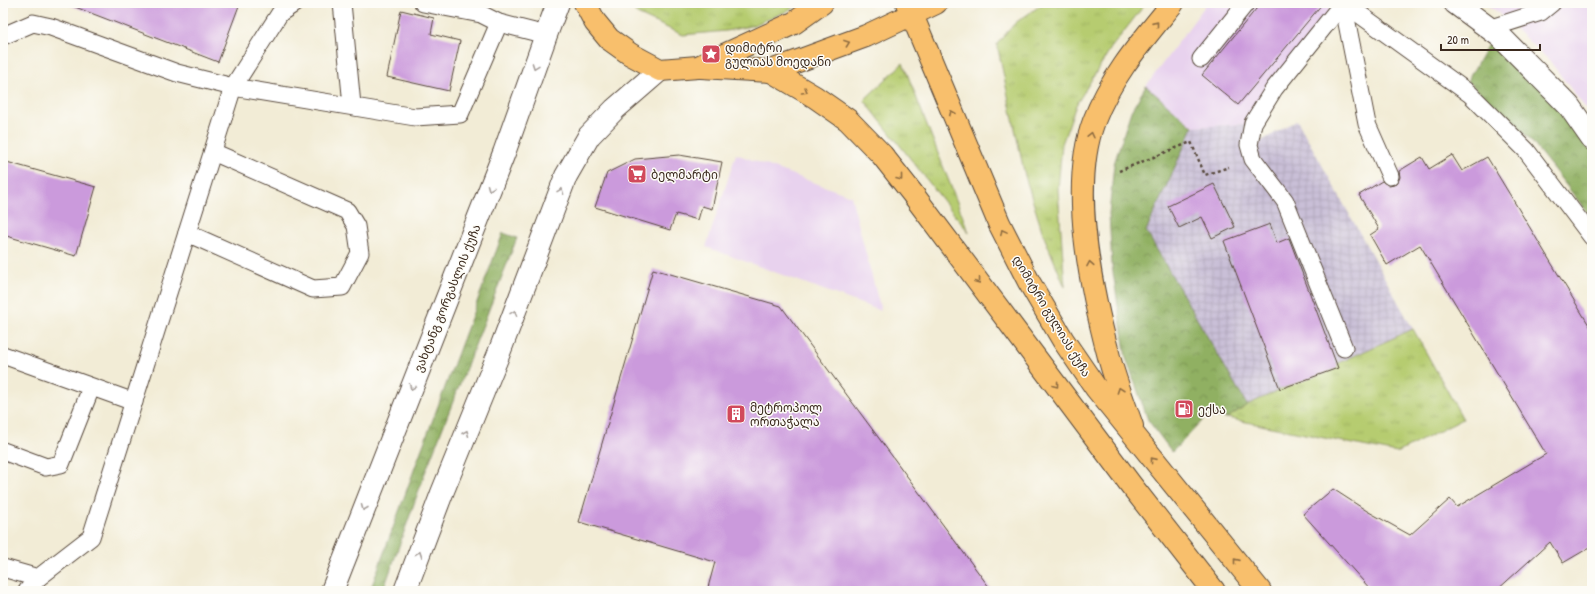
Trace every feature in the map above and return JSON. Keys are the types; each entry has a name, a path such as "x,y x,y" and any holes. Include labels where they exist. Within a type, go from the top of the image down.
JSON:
{"highway":[{"path":"585,3 595,22 609,40 630,54 660,70 698,67 771,71 866,36 909,9 936,3"},
{"path":"698,67 794,23 822,3"},
{"path":"1137,440 1109,358 1093,282 1086,240 1082,197 1085,163 1094,121 1112,83 1133,52 1173,3"},
{"name":"დიმიტრი გულიას ქუჩა","path":"909,9 999,223 1029,282 1063,340 1096,388 1260,591"},
{"path":"771,71 815,97 848,120 882,155 1131,485 1214,591"}],"street":[{"name":"ვახტანგ გორგასლის ქუჩა","path":"332,591 504,153 558,3"},
{"path":"1455,3 1491,28 1569,106 1592,139"},
{"path":"405,591 442,492 499,353 566,176 589,136 616,109 660,70"}],"lane":[{"path":"27,591 38,578 91,537 233,87 280,13 295,3"},
{"path":"342,3 352,105"},
{"path":"423,3 481,14 499,23 546,35"},
{"path":"1201,59 1246,3"},
{"path":"1343,3 1367,124 1390,176"},
{"path":"1343,3 1470,94 1526,150 1592,237"},
{"path":"1343,3 1274,89 1253,123 1249,145 1253,159 1286,201 1344,348"},
{"path":"1491,28 1541,12 1552,3"},
{"path":"3,36 33,23 51,27 178,73 233,87 352,105 415,117 460,114 499,23"},
{"path":"187,233 313,289 342,287 360,253 356,226 347,210 213,152"},
{"path":"3,355 91,388 134,402"},
{"path":"3,451 46,467 61,464 91,388"},
{"path":"3,568 38,578"}],"path":[{"path":"1119,171 1191,142 1205,175"}],"shaded area":[{"path":"1207,3 1329,3 1330,15 1249,124 1194,127 1146,86"},
{"path":"1484,3 1592,3 1592,111 1589,113 1549,60 1495,10"},
{"path":"1297,120 1413,329 1247,405 1146,231 1193,127 1249,124 1248,149"},
{"path":"736,154 851,196 881,311 706,247"}],"green space":[{"path":"629,3 724,3 730,5 739,3 801,3 785,12 751,26 726,31 683,35 637,14"},
{"path":"1044,3 1146,3 1111,48 1076,105 1062,144 1058,189 1065,287 1043,234 1025,176 997,44 1015,23"},
{"path":"1493,36 1564,109 1592,150 1592,218 1528,137 1467,81"},
{"path":"903,63 969,233 864,100"},
{"path":"1146,86 1193,127 1146,231 1247,405 1227,418 1207,416 1172,452 1148,420 1126,358 1112,266 1109,214 1114,164 1131,111"},
{"path":"503,233 517,238 425,473 383,591 370,591 418,459"},
{"path":"1413,329 1463,419 1397,453 1227,418 1247,405"}],"building":[{"path":"70,3 240,3 218,62 70,5"},
{"path":"1261,3 1323,3 1238,105 1202,75"},
{"path":"401,10 434,18 431,34 460,41 449,91 387,77"},
{"path":"679,155 722,162 712,209 702,206 698,220 676,214 670,230 595,207 607,173 635,159"},
{"path":"1452,155 1462,171 1487,157 1592,330 1592,546 1563,563 1550,542 1496,591 1372,591 1303,514 1333,489 1367,511 1410,535 1450,499 1457,507 1546,454 1420,245 1387,265 1370,235 1379,229 1359,195 1382,181 1389,186 1394,185 1398,182 1400,177 1399,171 1422,157 1429,169"},
{"path":"3,161 96,187 76,256 3,235"},
{"path":"1214,184 1235,227 1212,238 1202,217 1179,228 1168,206"},
{"path":"1270,224 1277,243 1289,238 1338,368 1280,389 1224,241"},
{"name":"მეტროპოლ ორთაჭალა","path":"653,269 781,306 992,591 707,591 715,562 579,522"}],"place":[{"name":"დიმიტრი გულიას მოედანი","path":"711,54"},
{"name":"ბელმარტი","path":"637,174"},
{"name":"ექსა","path":"1184,409"},
{"name":"მეტროპოლ ორთაჭალა","path":"736,414"}]}
